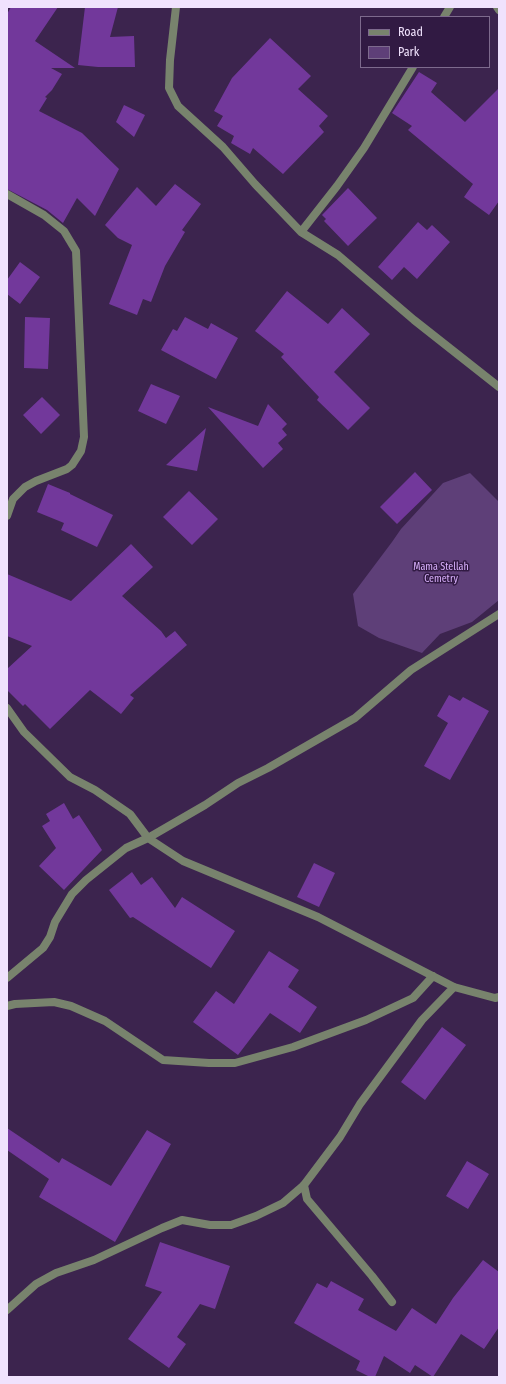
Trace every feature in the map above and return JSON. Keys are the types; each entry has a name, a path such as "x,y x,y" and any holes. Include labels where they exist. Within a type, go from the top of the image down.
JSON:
{"street":[{"path":"176,7 170,60 169,88 178,106 223,147 254,184 300,232 338,255 414,320 499,387"},
{"path":"445,16 450,7"},
{"path":"300,232 337,186 364,148 412,68"},
{"path":"7,194 44,215 64,231 76,251 84,437 81,451 72,465 67,469 25,487 13,500 7,516"},
{"path":"7,978 43,948 50,937 55,922 72,894 86,880 126,848 148,838 205,805 238,783 268,768 355,718 411,670 499,614"},
{"path":"7,708 24,732 70,777 95,790 130,814 148,838 183,861 318,917 454,987 495,998 499,997"},
{"path":"7,1006 15,1004 54,1002 72,1006 105,1021 163,1060 235,1063 293,1047 366,1020 413,998 433,976"},
{"path":"7,1310 36,1284 56,1273 94,1260 182,1220 210,1226 232,1225 256,1216 283,1203 304,1185 340,1137 360,1104 422,1020 454,987"},
{"path":"304,1185 307,1199 392,1302"}],"green space":[{"name":"Mama Stellah Cemetry","path":"470,473 499,502 499,600 472,622 440,634 422,653 379,638 358,626 353,594 401,529 443,483"}],"building":[{"path":"11,7 58,7 35,41 75,68 51,68 62,74 52,90 45,97 47,98 39,111 82,133 119,169 95,216 77,198 63,223 47,210 7,189 7,14"},
{"path":"85,7 118,7 110,37 134,36 135,67 98,67 78,65"},
{"path":"270,38 311,76 298,89 328,116 319,126 324,132 283,174 253,148 250,154 231,143 234,136 217,126 223,116 214,111 232,78"},
{"path":"419,72 437,83 431,92 465,122 499,88 499,201 489,215 464,197 473,184 408,130 412,126 392,113"},
{"path":"124,105 145,115 134,137 116,122"},
{"path":"175,184 201,204 182,230 185,232 165,266 151,302 143,299 137,315 109,304 132,245 118,238 105,225 137,187 156,206"},
{"path":"348,188 377,218 348,246 324,221 326,219 322,215"},
{"path":"418,222 427,230 432,225 450,242 417,279 404,267 392,280 378,267"},
{"path":"20,262 40,277 20,304 7,294 7,280"},
{"path":"287,291 328,324 342,308 370,334 334,372 370,408 348,430 317,400 319,397 281,357 284,354 255,331"},
{"path":"25,317 50,318 48,369 24,368"},
{"path":"185,317 208,329 211,323 238,338 216,379 161,350 173,329 177,331"},
{"path":"151,384 180,396 166,424 138,411"},
{"path":"42,397 60,415 41,434 23,415"},
{"path":"268,404 287,424 282,429 287,435 278,443 283,449 263,468 208,407 258,426"},
{"path":"206,428 197,471 166,465"},
{"path":"415,472 432,490 397,524 380,507"},
{"path":"48,484 70,493 113,515 97,547 61,530 64,523 37,512"},
{"path":"189,491 218,519 192,545 163,517"},
{"path":"131,544 153,567 122,596 161,631 166,638 175,631 187,645 130,695 134,698 121,714 90,690 50,729 25,704 23,706 7,690 7,669 32,646 7,636 7,574 71,601"},
{"path":"449,695 460,701 463,697 489,711 450,780 424,766 448,723 437,716"},
{"path":"64,803 73,819 79,815 102,850 64,890 39,866 56,848 42,826 50,821 46,814"},
{"path":"314,863 335,873 319,907 297,897"},
{"path":"132,872 141,885 152,877 175,908 182,897 235,931 211,968 133,917 130,918 109,890"},
{"path":"269,951 299,970 288,987 317,1007 300,1033 270,1013 238,1055 193,1022 216,991 234,1004"},
{"path":"442,1027 466,1045 425,1100 401,1082"},
{"path":"7,1128 59,1163 62,1158 111,1186 147,1130 171,1144 115,1242 39,1197 49,1179 7,1150"},
{"path":"467,1161 489,1174 468,1209 446,1196"},
{"path":"160,1242 230,1266 215,1309 200,1304 177,1337 186,1344 169,1368 128,1339 162,1292 145,1286"},
{"path":"483,1260 499,1272 499,1327 484,1349 461,1334 433,1377 415,1365 410,1373 384,1356 375,1377 370,1377 356,1370 360,1361 294,1323 317,1283 327,1288 331,1281 364,1299 358,1310 396,1331 412,1308 436,1324 453,1298"}]}
